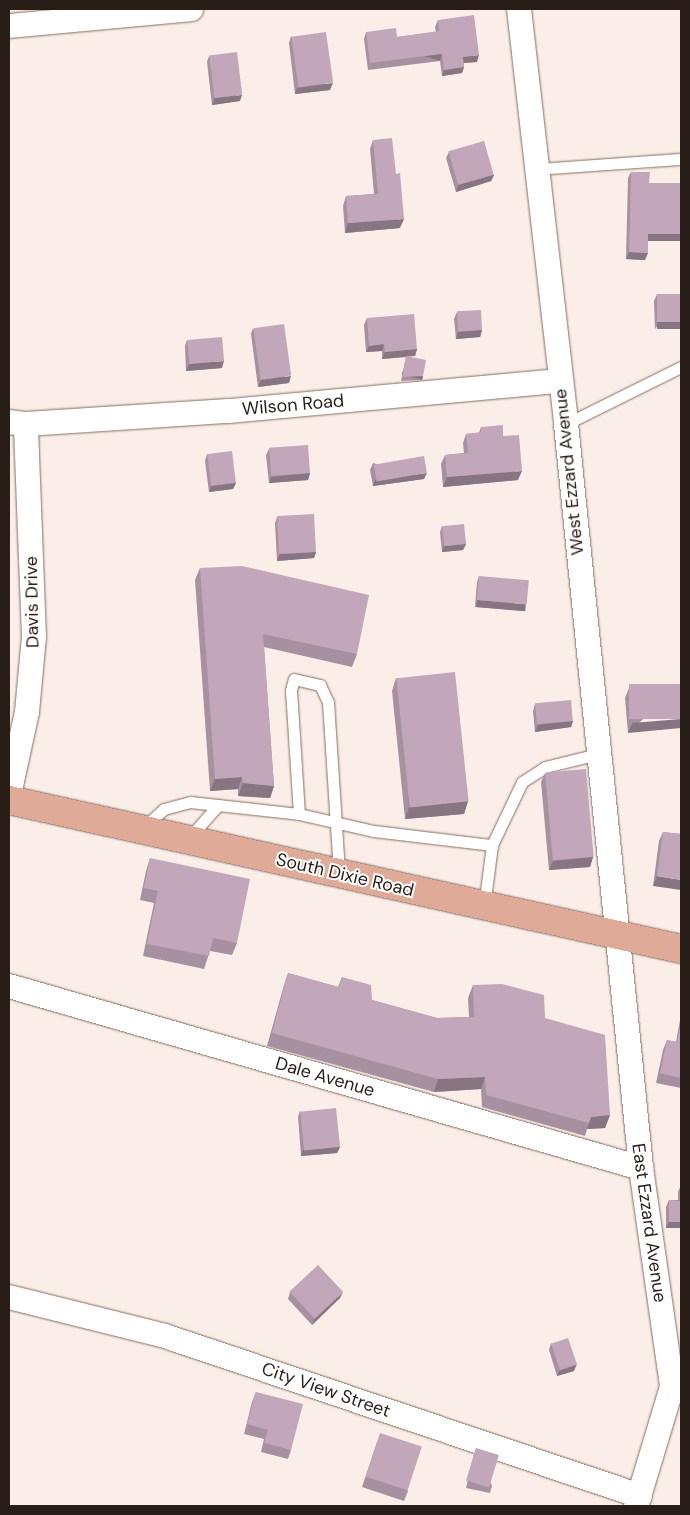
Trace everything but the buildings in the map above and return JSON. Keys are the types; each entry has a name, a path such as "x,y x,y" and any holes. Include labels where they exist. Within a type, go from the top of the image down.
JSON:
{"main road":[{"name":"South Dixie Road","path":"9,800 681,949"}],"street":[{"path":"9,26 191,9"},
{"name":"West Ezzard Avenue","path":"519,9 559,380 566,424 616,935"},
{"name":"Wilson Road","path":"18,423 229,411 559,380"},
{"name":"Davis Drive","path":"9,795 27,712 34,637 18,423"},
{"name":"East Ezzard Avenue","path":"616,935 640,1168 672,1387 638,1501"},
{"name":"Dale Avenue","path":"9,986 640,1168"},
{"name":"City View Street","path":"9,1297 165,1336 638,1501"}],"lane":[{"path":"537,169 681,159"},
{"path":"566,424 681,367"},
{"path":"299,814 291,690 294,679 320,685 328,702 339,874"},
{"path":"484,906 492,845 522,782 546,767 598,754"},
{"path":"142,830 164,809 190,802 299,814 374,831 492,845"},
{"path":"187,840 218,805"}]}
